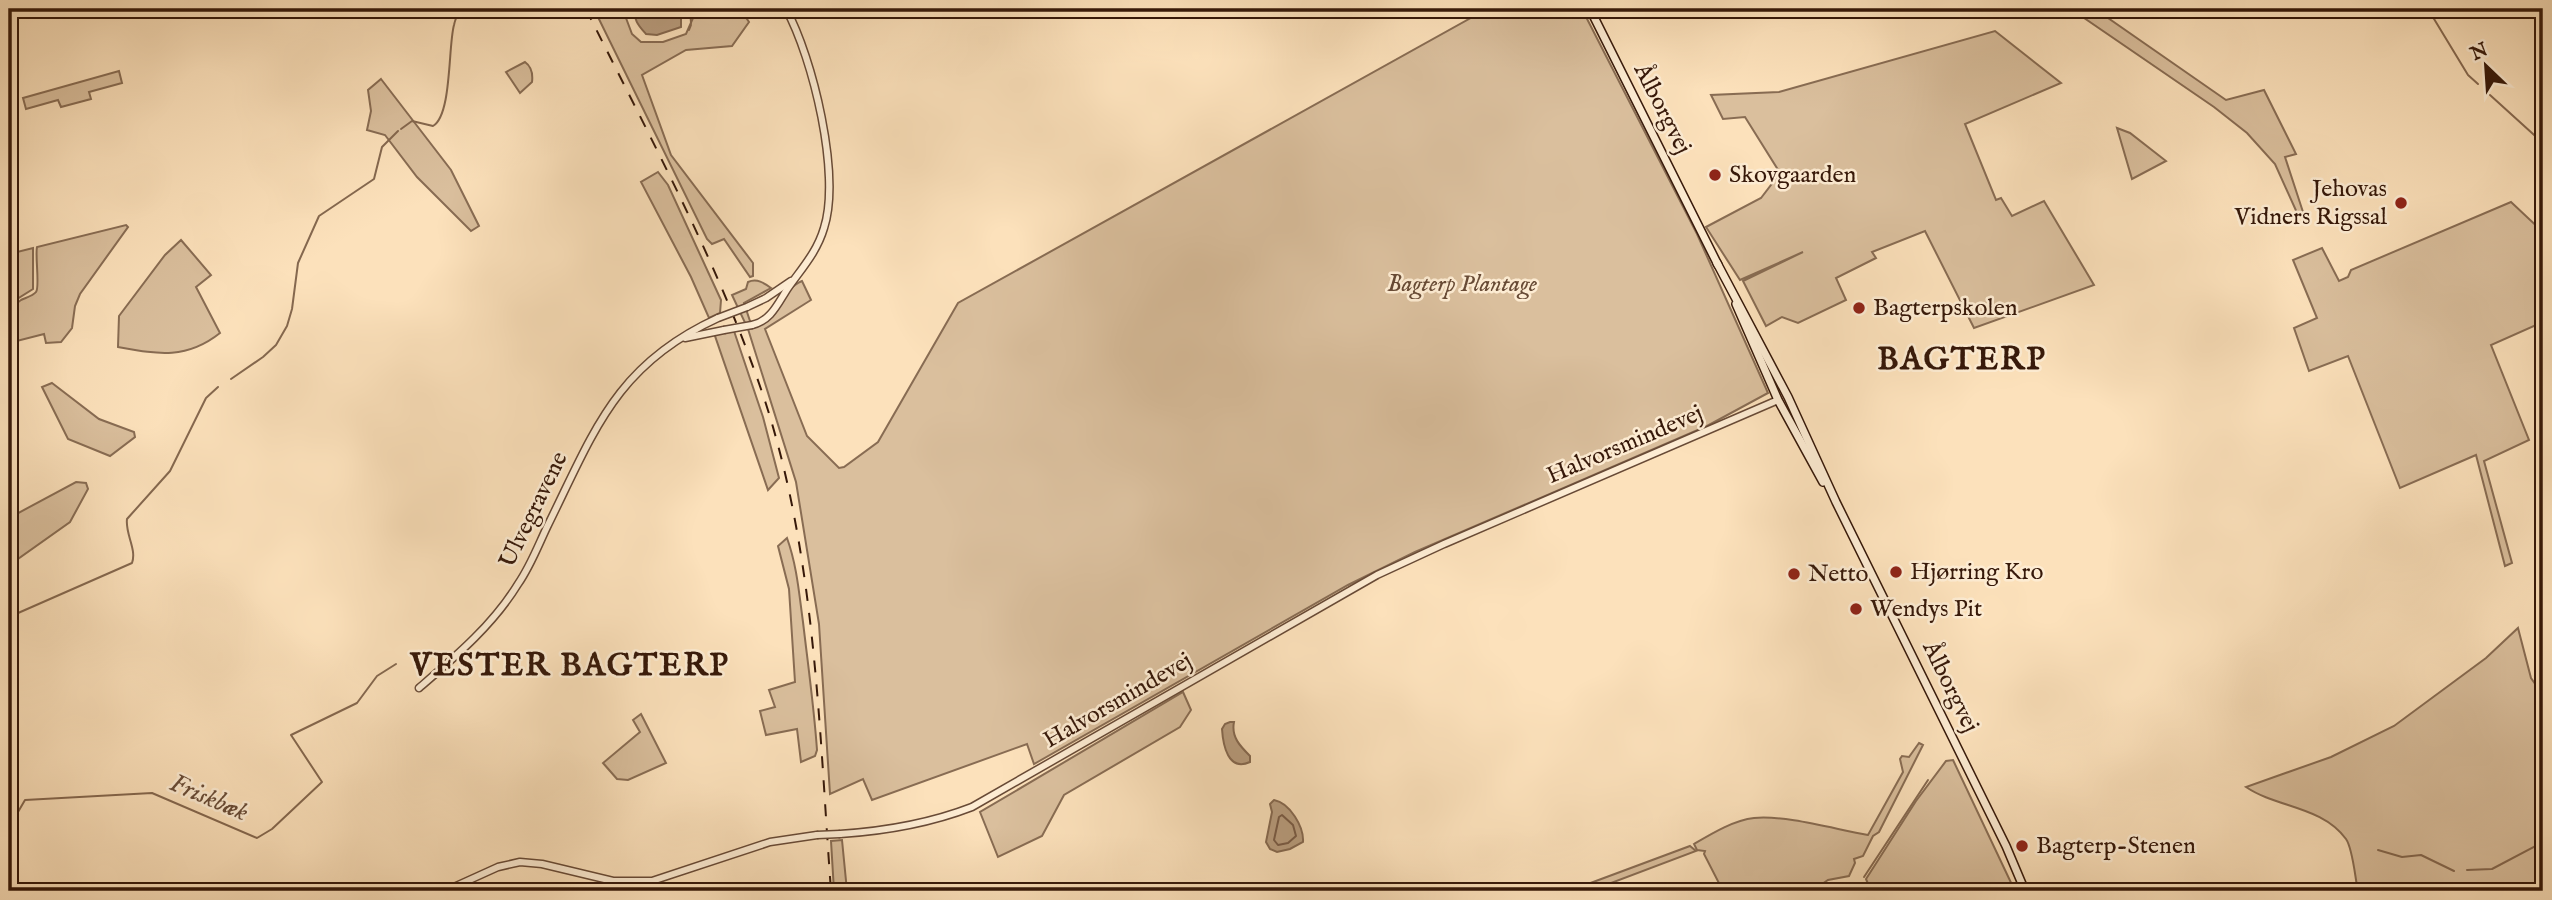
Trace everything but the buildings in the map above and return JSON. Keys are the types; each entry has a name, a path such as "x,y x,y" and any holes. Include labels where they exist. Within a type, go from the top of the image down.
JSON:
{"main road":[{"name":"Ålborgvej","path":"1590,9 1717,263 1788,397 1836,502 1995,822 2025,891"},
{"name":"Ålborgvej","path":"1717,263 1779,400 1836,502"}],"street":[{"name":"Ulvegravene","path":"674,342 697,334 752,326 766,319 811,260 821,239 828,214 830,189 813,80 801,41 786,9"},
{"name":"Ulvegravene","path":"419,688 504,606 526,572 596,429 626,383 674,342 718,318 766,298 795,278"},
{"name":"Halvorsmindevej","path":"444,891 498,867 520,862 542,864 613,881 652,881 770,842 900,828 972,807 1377,575 1779,400"}],"green space":[{"path":"594,9 629,9 626,18 632,34 641,42 663,42 686,34 697,9 740,9 749,22 732,46 686,50 642,75 671,155 753,263 753,276 750,277 724,239 712,244 707,239"},
{"name":"Bagterp Plantage","path":"1487,9 1582,9 1697,234 1768,393 1707,426 1415,552 1348,585 1034,764 1027,744 872,800 863,779 830,794 819,624 796,482 748,329 732,295 746,289 751,281 771,288 744,303 752,327 766,319 788,291 802,281 811,300 765,329 807,436 839,468 844,467 878,442 958,303"},
{"path":"2071,9 2095,9 2226,100 2264,90 2296,154 2285,157 2303,212 2298,215 2275,164 2247,133 2214,107"},
{"path":"1995,31 2061,83 1965,124 1996,200 2001,198 2012,216 2044,201 2094,285 1974,328 1925,231 1872,252 1876,258 1836,278 1846,300 1798,323 1782,317 1766,326 1743,281 1803,252 1740,280 1706,227 1761,198 1780,173 1745,117 1723,119 1711,95 1779,92"},
{"path":"525,62 532,71 532,82 520,93 506,72"},
{"path":"119,71 122,83 89,92 91,99 61,107 58,100 26,109 23,98"},
{"path":"381,79 451,170 479,226 471,231 417,177 385,135 367,130 371,111 368,90"},
{"path":"2117,128 2130,133 2166,161 2132,179"},
{"path":"658,172 668,185 721,300 720,313 709,318 691,277 641,182"},
{"path":"2511,202 2543,232 2543,322 2491,345 2529,440 2484,461 2512,563 2505,566 2476,455 2400,488 2348,356 2309,371 2294,328 2317,318 2293,260 2322,248 2339,281 2348,277 2351,270"},
{"path":"126,225 128,227 80,294 75,306 72,328 61,342 46,343 44,334 9,343 13,308 37,289 37,247"},
{"path":"181,240 211,275 196,287 220,333 195,348 171,353 118,347 119,316 165,255"},
{"path":"33,248 33,289 14,301 9,310 9,254"},
{"path":"734,331 763,417 779,478 768,490 714,333"},
{"path":"52,383 99,419 134,432 135,437 110,456 68,439 42,387"},
{"path":"76,482 86,483 88,489 70,522 15,561 9,562 9,518"},
{"path":"787,538 799,590 817,750 815,756 801,762 797,729 766,735 760,711 775,707 769,690 795,682 789,589 778,546"},
{"path":"2518,628 2531,678 2543,695 2543,891 2358,891 2348,844 2336,828 2312,814 2246,787 2331,757 2394,726 2486,658"},
{"path":"1183,692 1191,710 1180,727 1064,795 1042,836 998,857 980,812"},
{"path":"641,714 666,763 628,780 617,779 603,763 640,732 633,720"},
{"path":"1919,743 1923,745 1879,832 1873,836 1863,856 1854,859 1849,876 1828,880 1812,891 1723,891 1704,854 1705,851 1697,850 1694,844 1731,824 1754,818 1795,820 1868,835 1903,772 1900,759 1902,756 1909,757"},
{"path":"1953,760 2014,889 1871,891 1866,879 1916,801 1946,761"},
{"path":"842,840 847,891 834,891 831,841"},
{"path":"1690,846 1696,851 1590,891 1569,891"}],"water":[{"path":"637,9 681,9 681,27 657,35 646,34 636,19"},
{"path":"1234,722 1235,737 1250,756 1250,762 1236,763 1228,755 1222,729"},
{"path":"1274,800 1290,811 1303,836 1303,842 1277,852 1270,849 1266,842 1272,812 1270,804"}],"waterway":[{"path":"401,129 412,121 433,126 439,119 446,95 452,35 459,9"},
{"path":"690,9 691,23"},
{"path":"2428,9 2468,75 2478,84"},
{"path":"689,30 691,25"},
{"path":"2490,95 2543,143"},
{"path":"231,379 276,345 287,326 292,309 298,263 319,216 374,179 382,147 398,131"},
{"path":"9,617 132,563 133,552 127,519 170,471 206,398 218,387"},
{"name":"Friskbæk","path":"9,811 18,812 25,800 152,793 257,838 272,829 322,782 291,735 357,703 377,676 396,664"},
{"path":"1864,877 1928,780"},
{"path":"2467,870 2492,869 2543,842"},
{"path":"2378,850 2402,857 2421,855 2454,871"},
{"path":"1858,891 1860,883"},
{"path":"2493,884 2496,891"}],"railway":[{"path":"586,9 683,204 728,303 766,404 783,463 796,524 813,646 831,891"}],"place":[{"name":"Skovgaarden","path":"1715,175"},
{"name":"Jehovas Vidners Rigssal","path":"2401,203"},
{"name":"Bagterpskolen","path":"1859,308"},
{"name":"Hjørring Kro","path":"1896,572"},
{"name":"Netto","path":"1794,574"},
{"name":"Wendys Pit","path":"1856,609"},
{"name":"Bagterp-Stenen","path":"2022,846"}],"district":[{"name":"BAGTERP","path":"1962,360"},
{"name":"VESTER BAGTERP","path":"570,666"}]}
